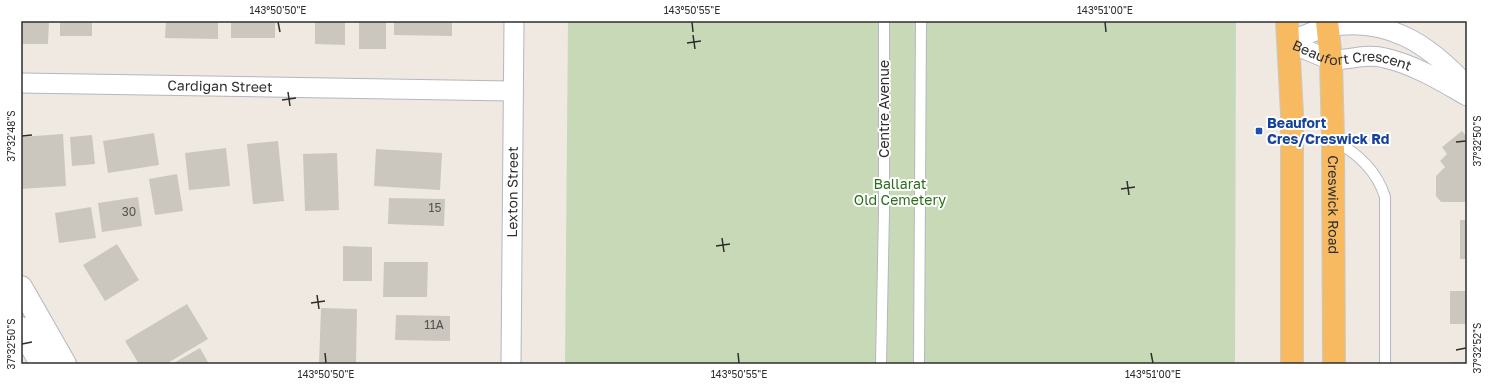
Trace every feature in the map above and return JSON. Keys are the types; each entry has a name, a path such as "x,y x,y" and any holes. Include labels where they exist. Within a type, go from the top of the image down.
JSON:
{"highway":[{"name":"Creswick Road","path":"1327,24 1331,60 1333,140 1334,364"},
{"path":"1287,31 1292,114 1292,364"}],"main road":[{"path":"21,287 65,364"},
{"path":"21,328 41,364"}],"street":[{"name":"Lexton Street","path":"511,364 514,21"},
{"name":"Beaufort Crescent","path":"1287,31 1327,24 1355,24 1370,25 1398,33 1426,48 1453,71 1467,86"},
{"name":"Beaufort Crescent","path":"1287,31 1331,60 1359,56 1383,57 1411,66 1437,78 1467,96"},
{"name":"Cardigan Street","path":"22,83 513,91"}],"lane":[{"name":"Centre Avenue","path":"881,364 884,211 884,21"},
{"path":"919,364 921,21"},
{"path":"1333,140 1348,148 1360,158 1377,178 1382,188 1384,197 1385,364"}],"green space":[{"name":"Ballarat Old Cemetery","path":"568,21 1236,21 1235,364 565,364"}],"building":[{"path":"21,21 49,21 48,44 21,44"},
{"path":"60,21 92,21 92,36 60,36"},
{"path":"166,21 218,21 218,39 165,38"},
{"path":"231,21 275,21 275,38 231,38"},
{"path":"315,21 345,21 345,45 315,44"},
{"path":"359,21 386,21 386,49 359,49"},
{"path":"394,21 452,21 452,36 394,35"},
{"path":"1462,131 1467,137 1467,202 1441,202 1436,196 1436,176 1445,167 1440,161 1447,154 1442,147"},
{"path":"154,133 159,165 108,173 103,141"},
{"path":"63,134 66,186 21,189 21,137"},
{"path":"92,135 95,164 72,166 70,137"},
{"path":"278,141 284,201 253,204 247,144"},
{"path":"226,148 230,186 189,190 185,153"},
{"path":"376,149 442,153 440,190 374,186"},
{"path":"337,153 339,210 305,211 303,154"},
{"path":"177,174 183,211 155,215 149,179"},
{"path":"138,197 142,226 102,232 98,203"},
{"path":"389,198 445,199 444,226 388,224"},
{"path":"91,207 96,238 59,243 55,213"},
{"path":"1460,220 1467,220 1467,259 1460,259"},
{"path":"117,244 139,280 105,301 83,265"},
{"path":"343,246 372,247 372,281 343,281"},
{"path":"384,262 428,262 427,297 383,297"},
{"path":"1450,291 1467,291 1467,324 1450,324"},
{"path":"187,304 208,339 166,364 139,364 125,341"},
{"path":"321,308 357,309 356,364 319,364"},
{"path":"396,315 450,316 450,341 395,340"},
{"path":"200,348 209,364 172,364"},
{"path":"1450,362 1467,362 1467,364 1450,364"}],"place":[{"name":"Beaufort Cres/Creswick Rd","path":"1259,131"}]}
